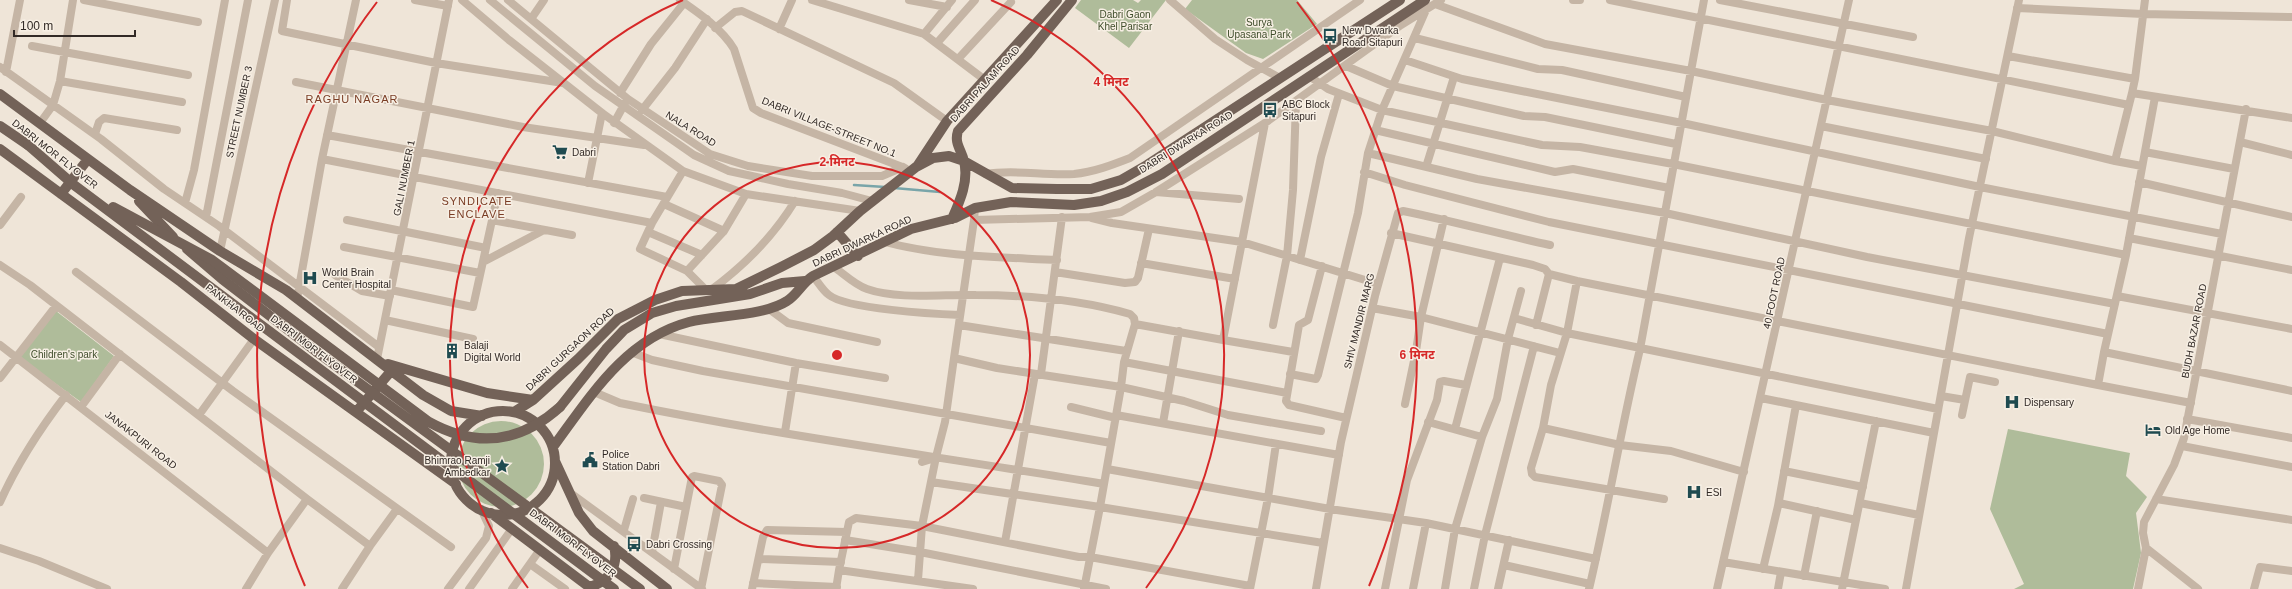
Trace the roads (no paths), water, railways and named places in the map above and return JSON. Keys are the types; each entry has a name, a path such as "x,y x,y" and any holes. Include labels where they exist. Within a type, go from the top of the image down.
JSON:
{"main road":[{"name":"DABRI PALAM ROAD","path":"909,170 948,121 1057,0"},
{"name":"DABRI PALAM ROAD","path":"952,219 961,200 965,179 964,161 955,139 958,131 1027,55 1072,0"},
{"name":"DABRI DWARKA ROAD","path":"909,170 933,158 949,156 964,161 1012,188 1091,189 1121,180 1400,0"},
{"name":"DABRI DWARKA ROAD","path":"553,447 594,392 631,352 660,334 689,322 769,309 788,301 809,279 911,229 952,219 975,208 1011,202 1074,204 1101,201 1127,192 1162,174 1309,76 1426,5"},
{"path":"0,94 130,190 220,251 296,298 423,395 451,411 482,416"},
{"name":"DABRI MOR FLYOVER","path":"0,126 28,145 74,185 614,589"},
{"name":"PANKHA ROAD","path":"0,149 254,339 456,484"},
{"path":"63,195 89,160"},
{"name":"DABRI GURGAON ROAD","path":"514,412 532,400 578,359 618,318 655,300 682,291 736,289 814,250 838,232 860,211 909,170"},
{"path":"74,185 212,260 429,422 443,429 474,438 497,438 520,433 548,418 582,380 606,349 624,330 652,313 676,306 750,294 782,283 809,279"},
{"name":"DABRI MOR FLYOVER","path":"130,190 163,228 222,279 317,352 640,589"},
{"path":"838,232 858,256"},
{"path":"379,360 487,393 532,400"},
{"path":"356,412 392,370"},
{"path":"486,511 512,514 532,506 547,491 552,481 556,461 556,453 553,447 539,425 527,417 514,412 498,412 482,416 466,427 455,445 451,465 456,484 466,499 486,511 590,588 602,582 611,573 616,560 614,546"},
{"path":"556,461 579,514 593,531 667,589"}],"street":[{"path":"20,0 3,70 95,134 164,189 224,230 379,347"},
{"path":"40,123 53,105 60,81 73,0"},
{"path":"84,0 198,22"},
{"path":"185,203 194,170 225,0"},
{"path":"206,217 248,0"},
{"name":"STREET NUMBER 3","path":"220,251 275,0"},
{"path":"287,0 282,31 346,43 436,63 564,83"},
{"path":"296,298 336,89 356,0"},
{"path":"415,0 448,3"},
{"path":"462,0 614,123 683,170 746,194 860,211"},
{"path":"490,0 623,106 694,155 717,167 767,180 874,199"},
{"name":"NALA ROAD","path":"508,0 642,110 710,154 748,166 812,176 882,176 909,170"},
{"path":"531,19 544,0"},
{"path":"779,29 792,0"},
{"path":"812,0 924,34 985,80"},
{"path":"909,0 947,8"},
{"path":"924,34 947,8 952,0"},
{"path":"937,44 975,0"},
{"path":"1170,0 1215,39 1280,78"},
{"path":"985,174 1003,171 1074,174 1101,169 1130,158 1359,0"},
{"path":"1573,0 1580,0"},
{"path":"1610,0 2003,81 2129,105"},
{"path":"1504,565 1590,586 1640,349 1660,245 1676,144 1682,124 1704,0"},
{"path":"1720,0 1913,37"},
{"name":"40 FOOT ROAD","path":"1717,589 1766,376 1849,0"},
{"path":"2115,160 2135,79 2145,0"},
{"path":"620,93 651,44 682,1"},
{"name":"DABRI VILLAGE-STREET NO.1","path":"682,1 706,19 730,42 734,49 753,108 761,113 909,170"},
{"path":"958,59 1011,2"},
{"path":"974,220 1090,217 1121,212 1156,192 1265,123 1346,66 1426,5 1438,2 1545,44 1691,71 1827,100 1992,131 2142,166"},
{"name":"GALI NUMBER 1","path":"379,360 379,347 415,177 448,3"},
{"path":"1906,589 1972,225 2018,4 2143,14 2292,17"},
{"path":"1290,374 1317,378 1358,213 1368,153 1382,110 1405,60 1426,5"},
{"path":"715,28 738,10 894,83 948,121"},
{"path":"642,110 675,68 706,19"},
{"path":"1414,38 1538,70 1562,70 1686,97"},
{"path":"32,46 188,75"},
{"path":"2008,56 2135,79"},
{"path":"1405,60 1454,77 1980,187 2222,234"},
{"path":"1346,66 1393,86 1447,99 1524,116 1545,117 1676,144"},
{"path":"1309,76 1319,85 1382,110 1542,145 1580,147 1673,164 1806,193 2126,255"},
{"path":"1426,167 1454,77"},
{"path":"60,81 182,102"},
{"path":"296,82 523,127 647,146"},
{"path":"2132,93 2246,109 2292,118"},
{"path":"1300,260 1321,157 1339,94"},
{"path":"2098,385 2126,255 2155,97"},
{"path":"614,123 628,99"},
{"path":"1273,325 1287,256 1296,146 1296,102"},
{"name":"BUDH BAZAR ROAD","path":"2138,589 2146,548 2143,527 2182,446 2246,109"},
{"path":"588,183 602,113"},
{"path":"95,134 99,122 104,118 177,130"},
{"path":"1223,340 1265,123"},
{"path":"1821,126 1986,160"},
{"path":"1375,130 1555,172 1573,169 1669,188"},
{"path":"327,135 588,183 665,201 724,231"},
{"path":"2240,142 2292,155"},
{"path":"2145,152 2234,169"},
{"path":"1368,153 1477,179 1665,213 1963,275 2116,300 2207,312 2292,329"},
{"path":"322,159 652,223"},
{"path":"683,170 652,223 640,249 687,271 709,290 739,269 766,242 780,226 795,201"},
{"path":"1364,172 1405,185 1549,222 2108,334"},
{"path":"2139,182 2292,217"},
{"path":"1156,192 1239,199"},
{"path":"335,275 362,290 391,293 473,307 498,194"},
{"path":"687,271 724,231 746,194"},
{"path":"0,225 21,197"},
{"path":"918,580 922,526 947,413 960,315 970,255 975,208"},
{"name":"SHIV MANDIR MARG","path":"1316,589 1346,418 1391,233 1399,211 1444,219 1491,232 1550,245"},
{"path":"1005,542 1026,428 1045,337 1062,217"},
{"path":"1090,217 1112,224 1242,242 1378,284"},
{"path":"1405,404 1421,317 1444,219"},
{"path":"347,220 404,230 486,248"},
{"path":"492,220 572,235"},
{"path":"1055,272 1131,283 1138,278 1149,229"},
{"path":"483,262 544,230"},
{"path":"648,232 702,255"},
{"path":"1391,233 1539,266 1549,274 1577,281 2191,403"},
{"path":"2129,238 2292,270"},
{"path":"885,242 906,248 970,255 1057,260"},
{"path":"344,247 480,274"},
{"path":"1455,429 1500,258"},
{"path":"1141,263 1235,279"},
{"path":"0,265 120,354 370,546"},
{"path":"1322,266 1308,320 1299,325 1293,352 1286,401 1289,405 1346,418"},
{"path":"834,267 860,286 870,290 925,295 1050,298 1130,314 1134,318 1135,324 1126,351 1107,469 1084,587"},
{"path":"76,272 223,384 451,547"},
{"path":"1536,325 1549,274"},
{"path":"809,279 828,295 843,301 926,314 960,315"},
{"path":"1577,281 1567,333 1560,353 1543,428 1532,468 1532,474 1535,477 1664,499"},
{"path":"1445,589 1455,529 1482,437 1497,399 1508,339 1521,290"},
{"path":"0,378 56,306"},
{"path":"1372,308 1421,317 1560,353"},
{"path":"769,309 788,323 877,342"},
{"path":"1514,318 1567,333 1640,349 1766,376 1938,409"},
{"path":"385,320 473,339"},
{"path":"1135,324 1293,352"},
{"path":"959,325 1045,337 1126,351"},
{"path":"1163,423 1179,331"},
{"path":"660,334 796,363 885,378"},
{"path":"199,415 223,384 254,339"},
{"name":"JANAKPURI ROAD","path":"0,346 81,406 268,553"},
{"path":"1474,589 1485,535 1534,346"},
{"path":"631,352 652,360 673,365 947,413 1111,444"},
{"path":"2104,352 2292,391"},
{"path":"81,406 120,354"},
{"path":"954,358 1038,374 1121,387 1228,415 1321,431"},
{"path":"1124,362 1287,393"},
{"path":"785,432 796,363"},
{"path":"1962,415 1970,377 1995,382"},
{"path":"1385,589 1407,480 1437,400 1441,381 1466,385"},
{"path":"594,392 620,403 839,443 1104,484"},
{"path":"0,502 15,468 38,432 66,395"},
{"path":"1941,396 1965,400"},
{"path":"1761,398 1934,433"},
{"path":"1762,569 1779,503 1796,405"},
{"path":"1071,407 1339,455"},
{"path":"2187,419 2292,438"},
{"path":"1843,586 1876,421"},
{"path":"1428,422 1482,437"},
{"path":"1543,428 1620,445 1671,451 1744,472"},
{"path":"1106,589 1084,587 846,536 767,530 763,537 753,586 836,588 840,566 846,536 849,522 856,518 922,526 1079,557 1090,557 1250,587 1268,498 1276,444"},
{"path":"2182,446 2292,467"},
{"path":"922,462 936,458"},
{"path":"1107,469 1330,509 1399,518 1596,559"},
{"path":"1784,471 1863,487"},
{"path":"570,492 624,530 674,569 702,589 721,482 693,476 674,569"},
{"path":"931,482 1100,507 1324,543"},
{"path":"644,498 686,507"},
{"path":"246,589 268,553 307,499"},
{"path":"624,530 632,499"},
{"path":"2156,499 2292,520"},
{"path":"652,552 661,502"},
{"path":"1779,503 1856,520"},
{"path":"1860,503 1919,515"},
{"path":"342,589 370,546 397,509"},
{"path":"448,589 486,538 489,526 486,511"},
{"path":"1804,576 1817,511"},
{"path":"1413,589 1426,523"},
{"path":"469,589 511,530"},
{"path":"1498,589 1509,540"},
{"path":"0,548 39,561 107,589"},
{"path":"2146,548 2198,589"},
{"path":"512,589 539,551"},
{"path":"758,559 840,566 973,589"},
{"path":"1723,562 1804,576 1843,586 1885,589"},
{"path":"530,564 565,589"},
{"path":"2254,589 2260,567 2292,571"},
{"path":"1778,589 1781,572"}],"waterway":[{"path":"854,185 885,187"},
{"path":"894,188 940,192"}],"place":[{"name":"New Dwarka Road Sitapuri","path":"1330,36"},
{"name":"ABC Block Sitapuri","path":"1270,110"},
{"name":"Dabri","path":"560,152"},
{"name":"World Brain Center Hospital","path":"310,278"},
{"name":"Balaji Digital World","path":"452,351"},
{"name":"Dispensary","path":"2012,402"},
{"name":"Old Age Home","path":"2153,430"},
{"name":"Police Station Dabri","path":"590,460"},
{"name":"Bhimrao Ramji Ambedkar","path":"502,466"},
{"name":"ESI","path":"1694,492"},
{"name":"Dabri Crossing","path":"634,544"}],"district":[{"name":"RAGHU NAGAR","path":"352,99"},
{"name":"SYNDICATE ENCLAVE","path":"477,207"}],"park label":[{"name":"Dabri Gaon Khel Parisar","path":"1125,20"},
{"name":"Surya Upasana Park","path":"1259,28"},
{"name":"Children's park","path":"64,354"}]}
